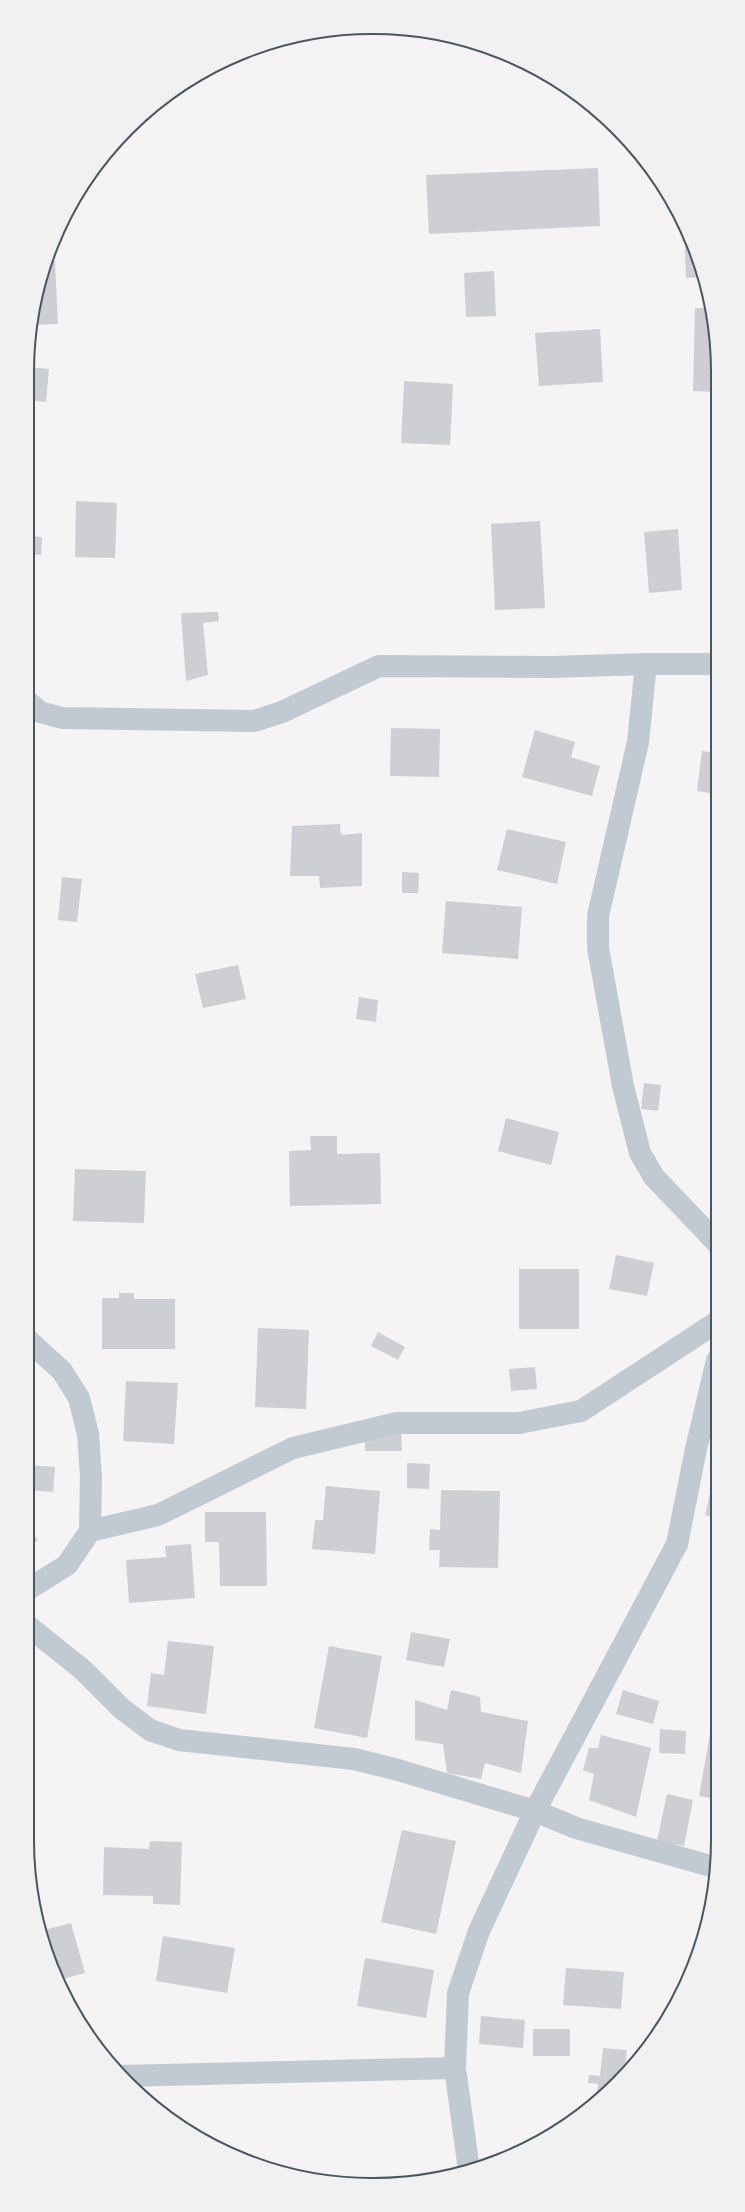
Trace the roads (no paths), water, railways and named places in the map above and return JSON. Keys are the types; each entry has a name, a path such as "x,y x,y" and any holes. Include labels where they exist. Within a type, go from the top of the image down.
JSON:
{"street":[{"path":"34,707 40,712 62,718 254,721 282,712 379,666 552,667 646,664 711,664"},
{"path":"646,664 638,742 598,916 598,948 626,1101 640,1153 654,1177 711,1237"},
{"path":"90,1531 158,1516 293,1448 397,1423 519,1423 582,1411 711,1326"},
{"path":"34,1345 62,1371 79,1398 88,1434 91,1477 90,1531 67,1565 34,1586"},
{"path":"468,2164 455,2068 458,1993 479,1931 535,1811 677,1544 696,1449 711,1385"},
{"path":"34,1631 83,1670 122,1709 150,1730 179,1740 354,1759 398,1770 535,1811 576,1828 710,1866"},
{"path":"130,2076 455,2068"}]}
